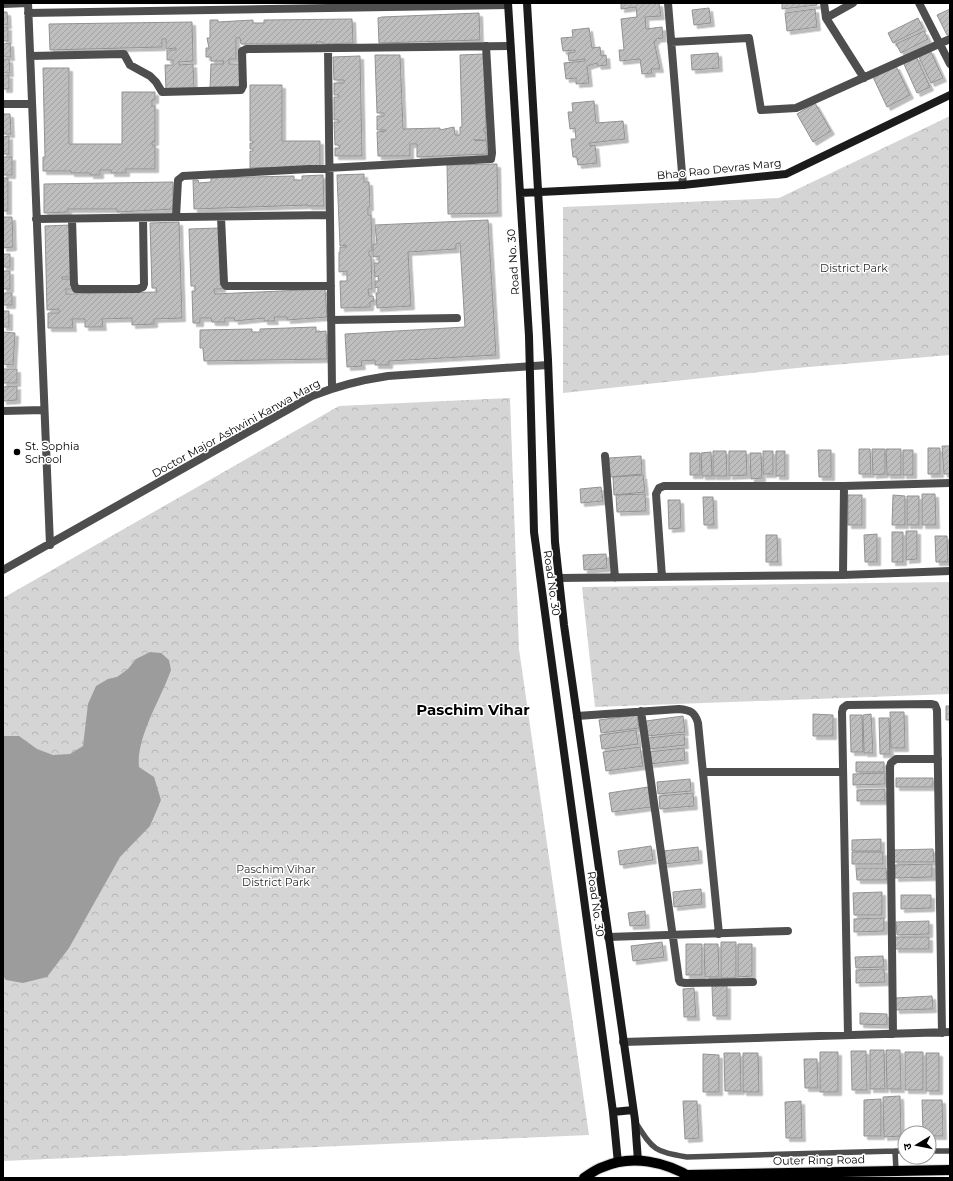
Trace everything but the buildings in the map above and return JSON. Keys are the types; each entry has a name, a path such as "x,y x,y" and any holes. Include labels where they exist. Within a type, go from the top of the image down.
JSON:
{"main road":[{"path":"584,1178 603,1167 618,1163 638,1161 663,1164 690,1177"},
{"name":"Outer Ring Road","path":"690,1177 896,1170 950,1170"}],"street":[{"path":"3,4 28,3 43,410 50,545"},
{"name":"Road No. 30","path":"527,3 548,365 555,542 576,716 635,1120 638,1161"},
{"path":"668,3 683,184"},
{"path":"824,3 826,18 864,78"},
{"path":"826,18 853,3"},
{"path":"919,3 950,64"},
{"path":"28,13 402,4 508,4"},
{"name":"Road No. 30","path":"508,4 530,366 534,532 613,1112 618,1163"},
{"path":"671,42 749,38 761,110 796,108 950,39"},
{"path":"176,217 178,180 183,176 491,159 492,153 486,46"},
{"path":"30,56 124,54 130,65 150,76 162,92 243,89 244,49 510,46"},
{"path":"328,48 332,388"},
{"name":"Bhao Rao Devras Marg","path":"520,193 683,184 786,174 950,95"},
{"path":"3,104 32,104"},
{"path":"36,219 330,215"},
{"path":"222,216 224,283 226,286 331,286"},
{"path":"72,219 74,284 76,289 138,289 143,287 144,284 143,218"},
{"path":"331,320 457,318"},
{"name":"Doctor Major Ashwini Kanwa Marg","path":"3,570 50,545 312,396 332,388 361,380 388,376 548,365"},
{"path":"3,411 43,410"},
{"path":"605,456 615,578"},
{"path":"662,577 656,494 659,488 664,486 844,486 950,484"},
{"path":"843,575 844,486"},
{"path":"559,578 843,575 950,571"},
{"path":"624,1042 946,1032 937,710 935,705 847,705 843,708 848,1035"},
{"path":"576,716 679,709 690,710 696,716 698,723 719,934"},
{"path":"641,711 671,935 680,982 753,982"},
{"path":"893,1034 890,767 891,763 896,759 938,758"},
{"path":"703,772 843,772"},
{"path":"608,937 788,932"},
{"path":"613,1112 633,1110"}],"lane":[{"path":"635,1120 651,1146 664,1153 687,1157 895,1151 896,1170"},
{"path":"937,1151 950,1151"}],"green space":[{"name":"District Park","path":"950,116 950,355 797,368 563,393 563,207 779,198"},
{"name":"Paschim Vihar District Park","path":"510,398 519,649 589,1135 3,1161 3,598 339,406"},
{"path":"950,582 950,694 595,707 582,587"}],"shaded area":[{"path":"150,652 161,653 169,660 171,670 145,731 139,755 139,767 154,777 161,800 150,826 120,857 69,948 47,977 23,983 6,980 3,976 3,736 19,736 37,749 53,755 70,754 83,746 88,704 96,686 108,679 117,677 128,669 136,659"}],"place":[{"name":"St. Sophia School","path":"17,452"}],"district":[{"name":"Paschim Vihar","path":"473,710"}]}
